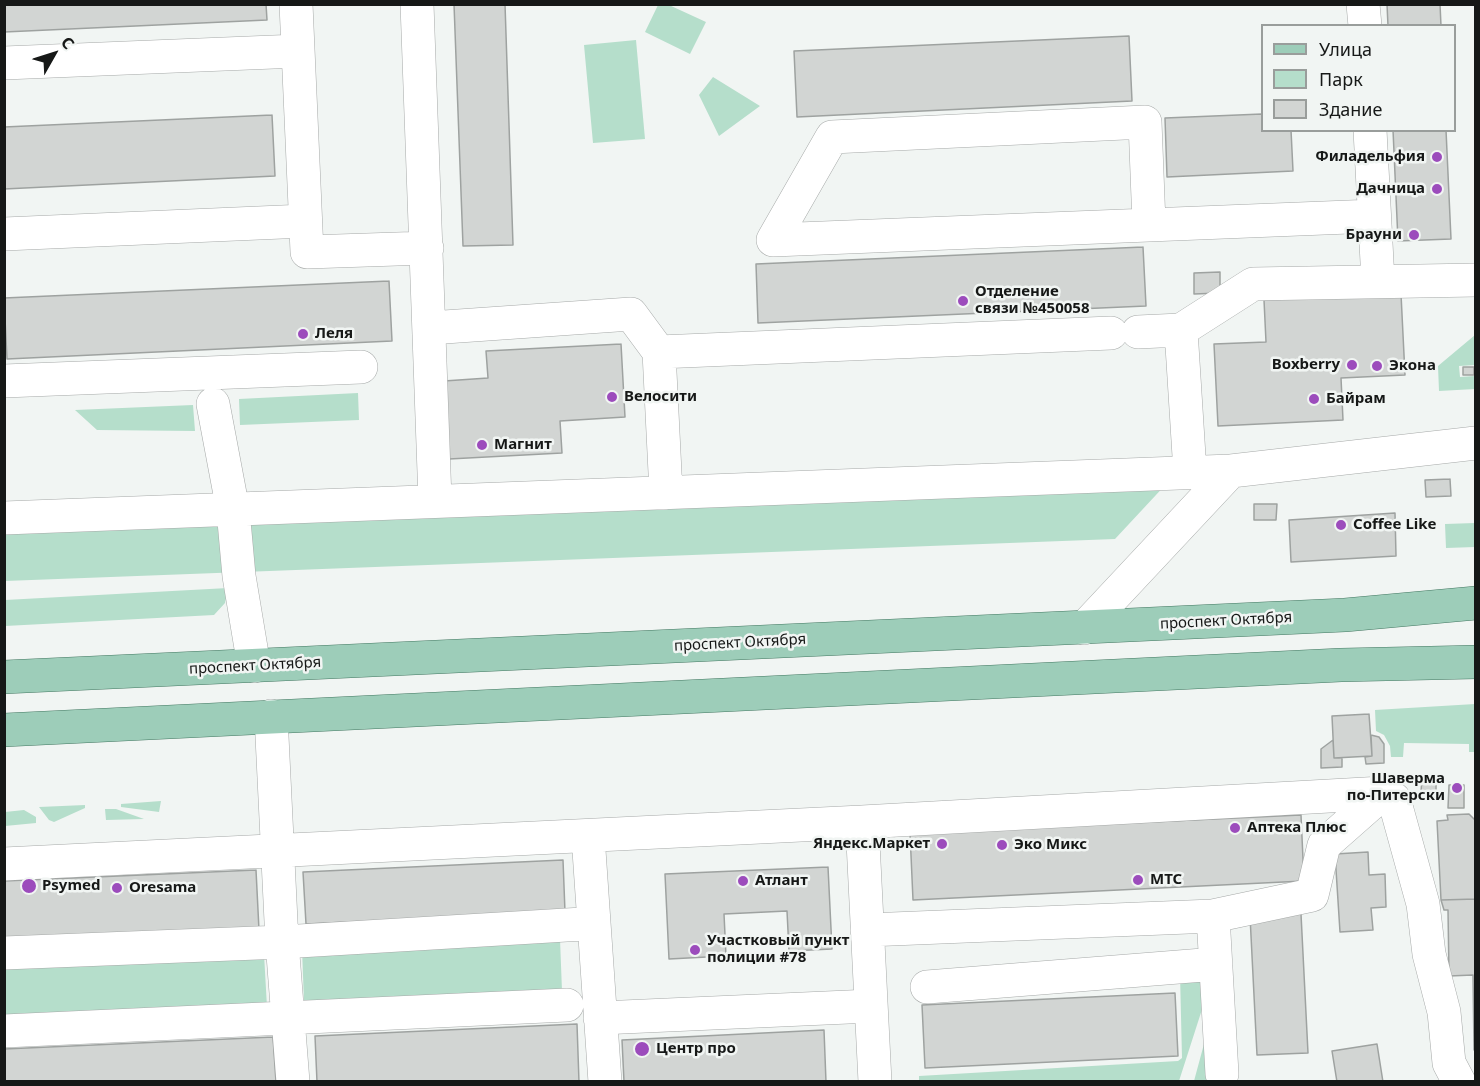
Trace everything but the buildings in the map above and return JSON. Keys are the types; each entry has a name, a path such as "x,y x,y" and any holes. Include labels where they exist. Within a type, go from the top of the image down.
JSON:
{"main road":[{"name":"проспект Октября","path":"4,677 1344,615 1476,603"},
{"path":"4,730 1329,665 1476,662"}],"street":[{"path":"296,4 306,252 427,248"},
{"path":"417,4 435,500"},
{"path":"1364,4 1365,24"},
{"path":"4,63 298,51"},
{"path":"1149,224 1144,122 832,137 773,240 1374,216"},
{"path":"1370,132 1378,281"},
{"path":"4,234 305,221"},
{"path":"659,352 1181,330 1253,284 1476,280"},
{"path":"430,328 631,314 659,352 666,493"},
{"path":"1181,330 1190,472"},
{"path":"4,381 361,367"},
{"path":"213,404 233,510 239,576 254,666"},
{"path":"4,518 1231,471 1476,443"},
{"path":"1084,627 1231,471"},
{"path":"271,716 282,942 293,1082"},
{"path":"4,864 862,822 1383,793 1394,799 1423,904 1429,954 1444,1012 1449,1063 1459,1082"},
{"path":"867,930 1213,916 1312,895 1324,845 1383,793"},
{"path":"862,822 876,1082"},
{"path":"588,836 605,1082"},
{"path":"1213,916 1221,1074"},
{"path":"4,953 282,942 583,924"},
{"path":"927,987 1216,964"},
{"path":"4,1031 567,1005"},
{"path":"600,1018 871,1006"}],"green space":[{"path":"658,5 669,5 706,22 690,54 645,32"},
{"path":"636,40 645,139 593,143 584,45"},
{"path":"713,77 760,106 719,136 699,95"},
{"path":"1475,335 1475,365 1459,366 1460,377 1475,376 1475,389 1439,391 1438,366"},
{"path":"358,393 359,420 240,425 239,399"},
{"path":"193,405 195,431 97,430 75,410"},
{"path":"1169,481 1115,539 5,581 4,530"},
{"path":"1475,523 1475,547 1446,548 1445,524"},
{"path":"228,588 225,603 214,615 5,626 5,600"},
{"path":"1475,704 1475,752 1469,752 1469,744 1404,743 1403,757 1391,757 1390,746 1384,735 1376,731 1375,710"},
{"path":"161,801 159,812 121,807 121,804"},
{"path":"85,805 85,808 54,822 49,820 39,807"},
{"path":"105,809 116,809 144,819 106,820"},
{"path":"24,810 36,817 36,823 5,826 5,812"},
{"path":"560,939 562,991 304,1002 302,949"},
{"path":"264,954 267,1007 5,1020 5,966"},
{"path":"1205,973 1206,997 1179,1081 919,1082 919,1076 1178,1061 1182,1058 1180,974"},
{"path":"1211,1018 1213,1081 1194,1081"}],"place":[{"name":"Филадельфия","path":"1437,157"},
{"name":"Дачница","path":"1437,189"},
{"name":"Брауни","path":"1414,235"},
{"name":"Отделение связи №450058","path":"963,301"},
{"name":"Леля","path":"303,334"},
{"name":"Boxberry","path":"1352,365"},
{"name":"Экона","path":"1377,366"},
{"name":"Велосити","path":"612,397"},
{"name":"Байрам","path":"1314,399"},
{"name":"Магнит","path":"482,445"},
{"name":"Coffee Like","path":"1341,525"},
{"name":"Шаверма по-Питерски","path":"1457,788"},
{"name":"Аптека Плюс","path":"1235,828"},
{"name":"Яндекс.Маркет","path":"942,844"},
{"name":"Эко Микс","path":"1002,845"},
{"name":"МТС","path":"1138,880"},
{"name":"Атлант","path":"743,881"},
{"name":"Psymed","path":"29,886"},
{"name":"Oresama","path":"117,888"},
{"name":"Участковый пункт полиции #78","path":"695,950"},
{"name":"Центр про","path":"642,1049"}]}
